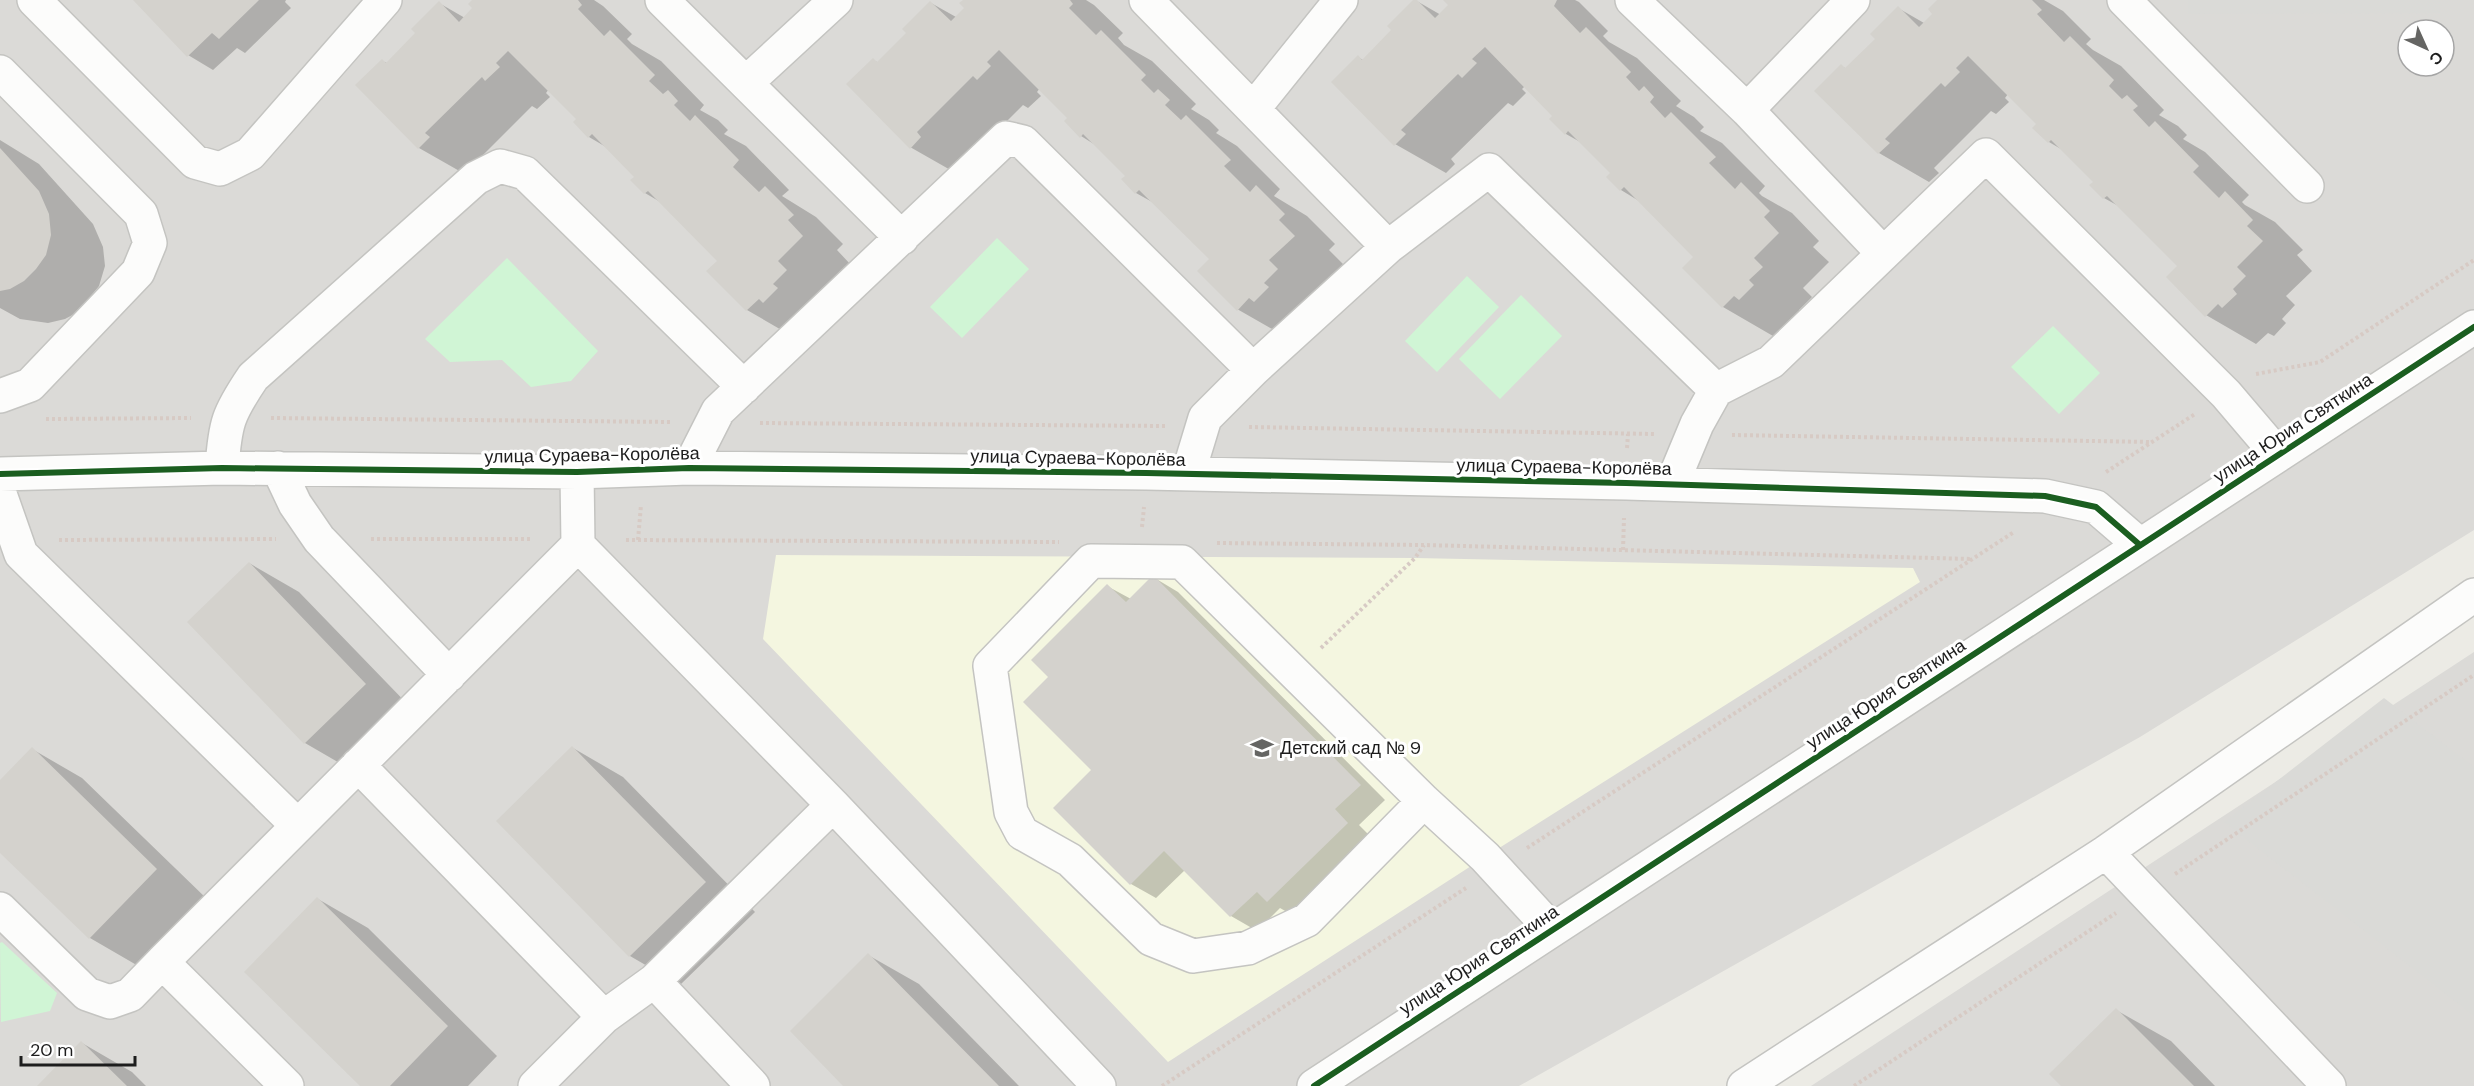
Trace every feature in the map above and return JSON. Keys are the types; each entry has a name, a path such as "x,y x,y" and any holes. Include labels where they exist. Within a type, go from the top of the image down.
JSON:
{"street":[{"path":"34,0 195,162 220,170 250,153 385,0"},
{"path":"662,0 902,238"},
{"path":"746,83 836,0"},
{"path":"1146,0 1388,247"},
{"path":"1254,108 1341,0"},
{"path":"1632,0 1748,110 1883,253"},
{"path":"1748,110 1852,0"},
{"path":"2124,0 2307,186"},
{"path":"0,72 141,214 150,243 138,272 30,385 0,396"},
{"path":"689,468 718,411 1006,138 1023,142 1253,370"},
{"path":"1672,484 1692,435 1716,390 1772,362 1986,155 2226,394 2278,455"},
{"path":"222,468 224,433 229,417 253,377 476,178 500,166 525,173 744,387"},
{"path":"1188,474 1205,418 1253,370 1388,247 1489,170 1716,390"},
{"name":"улица Юрия Святкина","path":"1314,1086 2474,327"},
{"name":"улица Сураева-Королёва","path":"0,474 222,468 577,472 689,468 1188,474 1672,484 2045,496 2096,507 2140,545"},
{"path":"278,468 295,504 319,539 449,675"},
{"path":"577,472 578,546 833,805 1099,1086"},
{"path":"0,494 21,554 297,825"},
{"path":"0,909 87,994 110,1002 130,995 297,825 578,546"},
{"path":"1424,801 1307,920 1248,948 1193,956 1151,939 1070,860 1022,834 1011,812 990,666 1091,561 1182,562 1424,801 1485,857 1552,930"},
{"path":"1744,1086 2106,852 2474,595"},
{"path":"358,765 604,1017"},
{"path":"536,1086 604,1017 654,981 833,805"},
{"path":"2106,852 2329,1086"},
{"path":"162,962 287,1086"},
{"path":"654,981 753,1086"}],"path":[{"path":"2062,500 2256,374 2320,362 2474,260"},
{"path":"34,419 229,417 1202,426 2152,442"},
{"path":"1162,1086 2017,530"},
{"path":"638,540 1070,542"},
{"path":"1212,543 1424,545 1972,559"},
{"path":"1296,673 1415,558 1424,545"}],"shaded area":[{"path":"0,0 2474,0 2474,530 2140,737 1519,1086 0,1086"},
{"path":"2188,0 2440,0 2440,13 2188,14"},
{"name":"Детский сад № 9","path":"776,555 1415,558 1913,568 1920,582 1485,857 1168,1062 763,639"},
{"path":"2474,652 2474,1086 1811,1086"},
{"path":"2384,698 2474,767 2474,1016 2224,822"}],"green space":[{"path":"997,238 1029,269 962,338 930,307"},
{"path":"507,258 598,351 571,381 531,387 502,360 450,362 425,339"},
{"path":"1467,276 1499,307 1437,372 1405,341"},
{"path":"1521,295 1562,336 1500,399 1459,359"},
{"path":"2053,326 2100,373 2059,414 2011,367"},
{"path":"2,942 57,993 50,1011 1,1022 0,943"}],"building":[{"path":"133,0 259,0 219,39 212,33 187,57"},
{"path":"472,0 578,0 582,5 578,9 604,36 610,30 655,75 649,81 663,94 668,90 678,101 674,105 690,121 695,115 739,160 733,167 759,192 765,186 794,215 788,220 803,236 778,261 787,270 773,284 778,288 763,303 759,299 746,311 706,271 717,261 648,191 644,194 630,180 634,177 592,134 588,138 573,122 576,119 508,51 496,63 500,67 485,81 482,77 425,133 430,137 418,149 355,85 382,59 386,63 415,33 411,29 439,1 459,22 472,8 468,4"},
{"path":"963,0 1070,0 1073,4 1069,8 1096,35 1101,30 1146,75 1141,80 1154,93 1158,89 1170,100 1165,105 1181,120 1186,115 1231,160 1224,166 1250,192 1256,185 1285,214 1279,220 1295,236 1269,260 1278,269 1264,283 1269,287 1254,302 1249,298 1237,311 1197,271 1209,259 1139,190 1135,194 1121,179 1125,176 1083,134 1080,138 1064,121 1067,118 999,50 987,62 991,66 977,80 973,76 917,132 921,137 910,149 846,84 873,58 877,62 906,33 902,29 930,1 951,21 964,8 959,3"},
{"path":"1413,0 1417,0 1435,18 1448,5 1443,0 1557,0 1554,6 1580,33 1586,27 1631,72 1626,77 1639,91 1644,86 1654,97 1650,102 1665,118 1671,112 1716,157 1709,163 1735,189 1741,182 1770,211 1764,217 1779,233 1754,258 1763,267 1749,280 1754,285 1739,300 1734,296 1722,308 1682,268 1693,257 1624,187 1620,191 1606,177 1610,173 1568,131 1565,135 1549,119 1552,116 1485,47 1472,59 1477,63 1462,78 1458,74 1401,130 1406,134 1394,146 1331,82 1358,55 1362,60 1391,30 1387,26"},
{"path":"1937,0 2032,0 2042,10 2037,14 2064,42 2070,36 2114,80 2109,86 2122,99 2127,95 2138,106 2133,110 2149,127 2155,121 2199,166 2193,172 2219,198 2225,191 2253,220 2247,226 2263,241 2237,267 2246,276 2233,289 2237,294 2222,308 2218,304 2205,317 2166,277 2177,266 2107,196 2103,199 2089,185 2093,182 2051,140 2048,143 2032,128 2036,124 1968,56 1956,68 1960,72 1945,87 1941,83 1885,139 1890,143 1878,154 1814,91 1841,64 1845,68 1875,39 1870,34 1898,6 1919,27 1932,14 1928,9"},
{"path":"0,148 39,191 49,214 51,235 46,255 36,269 24,281 10,289 0,291"},
{"path":"249,562 366,684 304,744 187,622"},
{"path":"1153,575 1361,785 1335,809 1348,823 1267,902 1257,892 1230,917 1164,851 1130,885 1053,808 1091,770 1023,702 1048,677 1031,660 1107,584 1126,602"},
{"path":"572,746 706,882 629,957 496,821"},
{"path":"32,747 157,869 89,939 0,853 0,780"},
{"path":"317,897 448,1026 390,1086 360,1086 244,972"},
{"path":"868,953 999,1086 843,1086 790,1031"},
{"path":"2116,1008 2194,1086 2061,1086 2049,1074"},
{"path":"81,1041 127,1086 37,1086"}],"cycle path":[{"path":"1314,1086 2474,327"},
{"path":"0,474 222,468 577,472 689,468 1146,473 1626,483 2045,496 2096,507 2140,545"}],"place":[{"name":"Детский сад № 9","path":"1262,748"}]}
